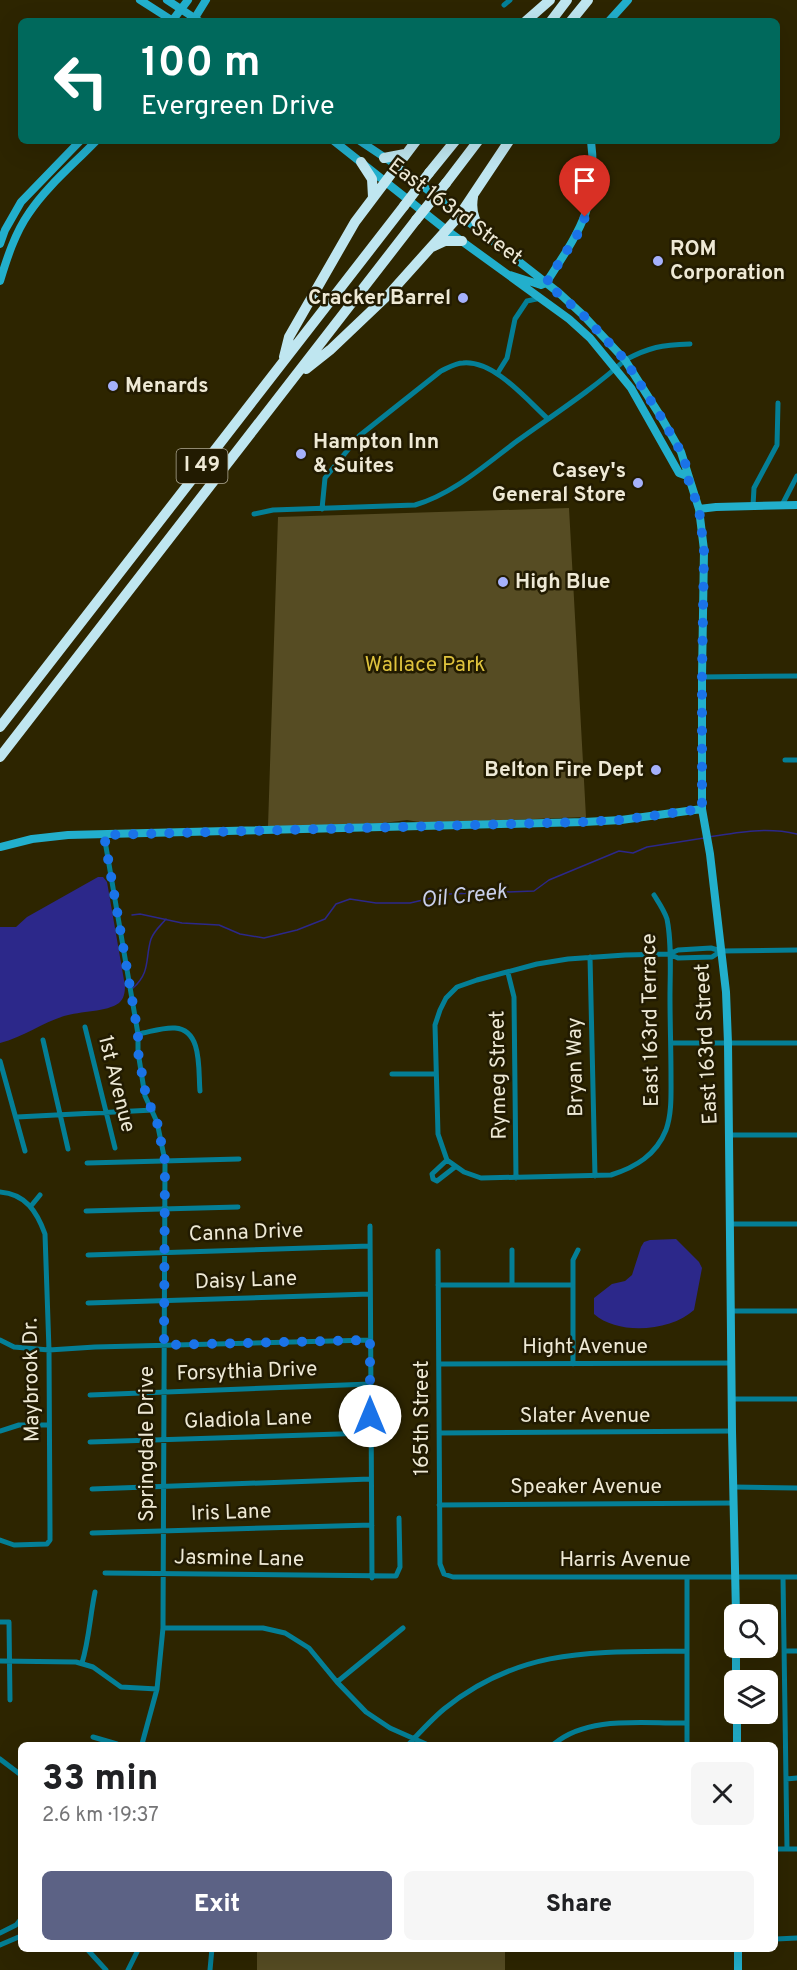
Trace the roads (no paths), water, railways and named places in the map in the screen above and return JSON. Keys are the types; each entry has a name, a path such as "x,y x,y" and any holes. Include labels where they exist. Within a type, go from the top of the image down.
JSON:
{"highway":[{"path":"529,18 550,0"},
{"path":"553,18 567,0"},
{"path":"574,18 589,0"},
{"path":"580,18 589,0"},
{"path":"282,364 289,337 355,222 413,144"},
{"name":"I 49","path":"0,727 452,144"},
{"name":"I 49","path":"0,757 476,144"},
{"path":"293,378 330,350 390,292 459,216 507,144"},
{"path":"384,158 405,154"},
{"path":"361,162 372,179 373,197"},
{"path":"474,194 472,213 477,226 487,237"},
{"path":"421,257 445,241 462,242"}],"street":[{"path":"140,0 167,18"},
{"path":"167,0 193,18"},
{"path":"174,18 188,0"},
{"path":"197,18 206,0"},
{"path":"504,5 510,0"},
{"path":"612,18 628,0"},
{"path":"0,244 21,202 77,144"},
{"path":"0,282 6,259 29,213 48,189 93,144"},
{"name":"East 163rd Street","path":"338,144 462,242 569,319 590,338 631,388 679,473 687,476"},
{"name":"East 163rd Street","path":"364,144 396,165 546,283 583,315 625,360 681,452 699,509 704,550 702,809 710,854 726,992 728,1043 731,1399 736,1604"},
{"path":"508,275 541,285 546,283 579,232 588,211 593,189 594,165 591,144"},
{"path":"497,374 507,358 515,319 527,301 525,287"},
{"path":"527,301 541,298"},
{"path":"254,514 273,510 415,505 429,501 451,489 625,360 655,347 690,344"},
{"path":"322,508 325,478 360,436 441,371 454,364 474,363 497,374 548,419"},
{"path":"753,506 754,488 777,445 778,403"},
{"path":"782,505 797,476"},
{"path":"699,509 797,505"},
{"path":"702,677 797,676"},
{"path":"784,760 797,760"},
{"path":"0,847 26,840 68,835 584,822 621,820 702,809"},
{"name":"Springdale Drive","path":"104,835 138,1034 138,1052 146,1096 153,1110 165,1161 163,1628 157,1689 143,1742"},
{"name":"East 163rd Terrace","path":"447,1160 455,1167 481,1178 595,1176 611,1175 630,1169 656,1148 666,1131 671,1110 671,1043 666,919 654,895"},
{"path":"455,1167 441,1179 437,1181 432,1179 432,1174 447,1160 438,1134 435,1025 446,998 457,987 537,964 590,957 669,954 678,958 712,957 721,951 797,950"},
{"name":"Bryan Way","path":"590,957 595,1176"},
{"name":"Rymeg Street","path":"508,973 514,997 516,1178"},
{"name":"1st Avenue","path":"85,1027 115,1148"},
{"path":"138,1034 176,1028 191,1035 196,1044 200,1091"},
{"path":"42,1040 68,1149"},
{"path":"671,1043 797,1043"},
{"path":"0,1061 25,1151"},
{"path":"392,1074 436,1074"},
{"path":"17,1117 153,1110"},
{"path":"729,1135 797,1135"},
{"path":"87,1163 239,1159"},
{"path":"0,1192 12,1194 31,1206 40,1195"},
{"name":"Maybrook Dr.","path":"0,1540 14,1545 41,1545 47,1544 50,1540 49,1350 45,1234 39,1216 31,1206"},
{"path":"86,1211 238,1207"},
{"path":"730,1224 797,1224"},
{"path":"370,1226 372,1578"},
{"name":"Canna Drive","path":"88,1255 370,1246"},
{"path":"512,1250 512,1284"},
{"path":"573,1364 573,1260 578,1250"},
{"name":"165th Street","path":"438,1251 440,1564 444,1574 453,1577"},
{"path":"438,1285 573,1285"},
{"name":"Daisy Lane","path":"88,1303 370,1294"},
{"path":"731,1311 797,1311"},
{"path":"0,1340 14,1347 49,1350 370,1340"},
{"name":"Hight Avenue","path":"438,1364 732,1363"},
{"name":"Forsythia Drive","path":"90,1395 370,1384"},
{"path":"731,1399 797,1400"},
{"path":"0,1431 19,1425 50,1425"},
{"name":"Slater Avenue","path":"439,1433 732,1431"},
{"name":"Gladiola Lane","path":"90,1442 370,1433"},
{"path":"92,1489 370,1479"},
{"path":"734,1487 797,1488"},
{"name":"Speaker Avenue","path":"439,1505 734,1503"},
{"name":"Jasmine Lane","path":"105,1573 372,1578 396,1576 400,1567 399,1518"},
{"name":"Iris Lane","path":"92,1533 372,1525"},
{"name":"Harris Avenue","path":"453,1577 797,1576"},
{"path":"687,1577 687,1742"},
{"path":"783,1577 787,1849"},
{"path":"82,1664 88,1644 95,1592"},
{"path":"0,1622 9,1622 10,1700"},
{"path":"163,1628 263,1628 275,1629 293,1636 309,1648 353,1700 378,1720 421,1742"},
{"path":"337,1682 403,1628"},
{"path":"411,1742 436,1716 458,1698 492,1678 524,1665 575,1653 687,1651"},
{"path":"784,1651 797,1651"},
{"path":"0,1661 65,1660 93,1667 121,1687 157,1689"},
{"path":"557,1742 569,1733 589,1726 687,1723"},
{"path":"736,1724 737,1742"},
{"path":"93,1737 110,1742"},
{"path":"0,1759 18,1772"},
{"path":"786,1779 797,1778"},
{"path":"778,1850 797,1849"},
{"path":"0,1933 18,1922"},
{"path":"0,1945 18,1937"},
{"path":"778,1939 797,1938"},
{"path":"90,1952 106,1970"},
{"path":"128,1970 137,1952"},
{"path":"210,1970 212,1952"},
{"path":"738,1952 738,1970"}],"waterway":[{"name":"Oil Creek","path":"709,837 764,831 797,834"},
{"name":"Oil Creek","path":"132,915 140,914 182,923 219,925 240,934 264,938 297,930 325,919 336,904 350,899 376,903 410,903 449,894 534,891 549,880 619,851 633,853 647,847 704,838"},
{"path":"133,988 143,976 152,936 166,919"}],"place":[{"name":"ROM Corporation","path":"658,261"},
{"name":"Cracker Barrel","path":"463,298"},
{"name":"Menards","path":"113,386"},
{"name":"Hampton Inn & Suites","path":"301,454"},
{"name":"Casey's General Store","path":"638,483"},
{"name":"High Blue","path":"503,582"},
{"name":"Belton Fire Dept","path":"656,770"}],"park label":[{"name":"Wallace Park","path":"425,665"}]}
